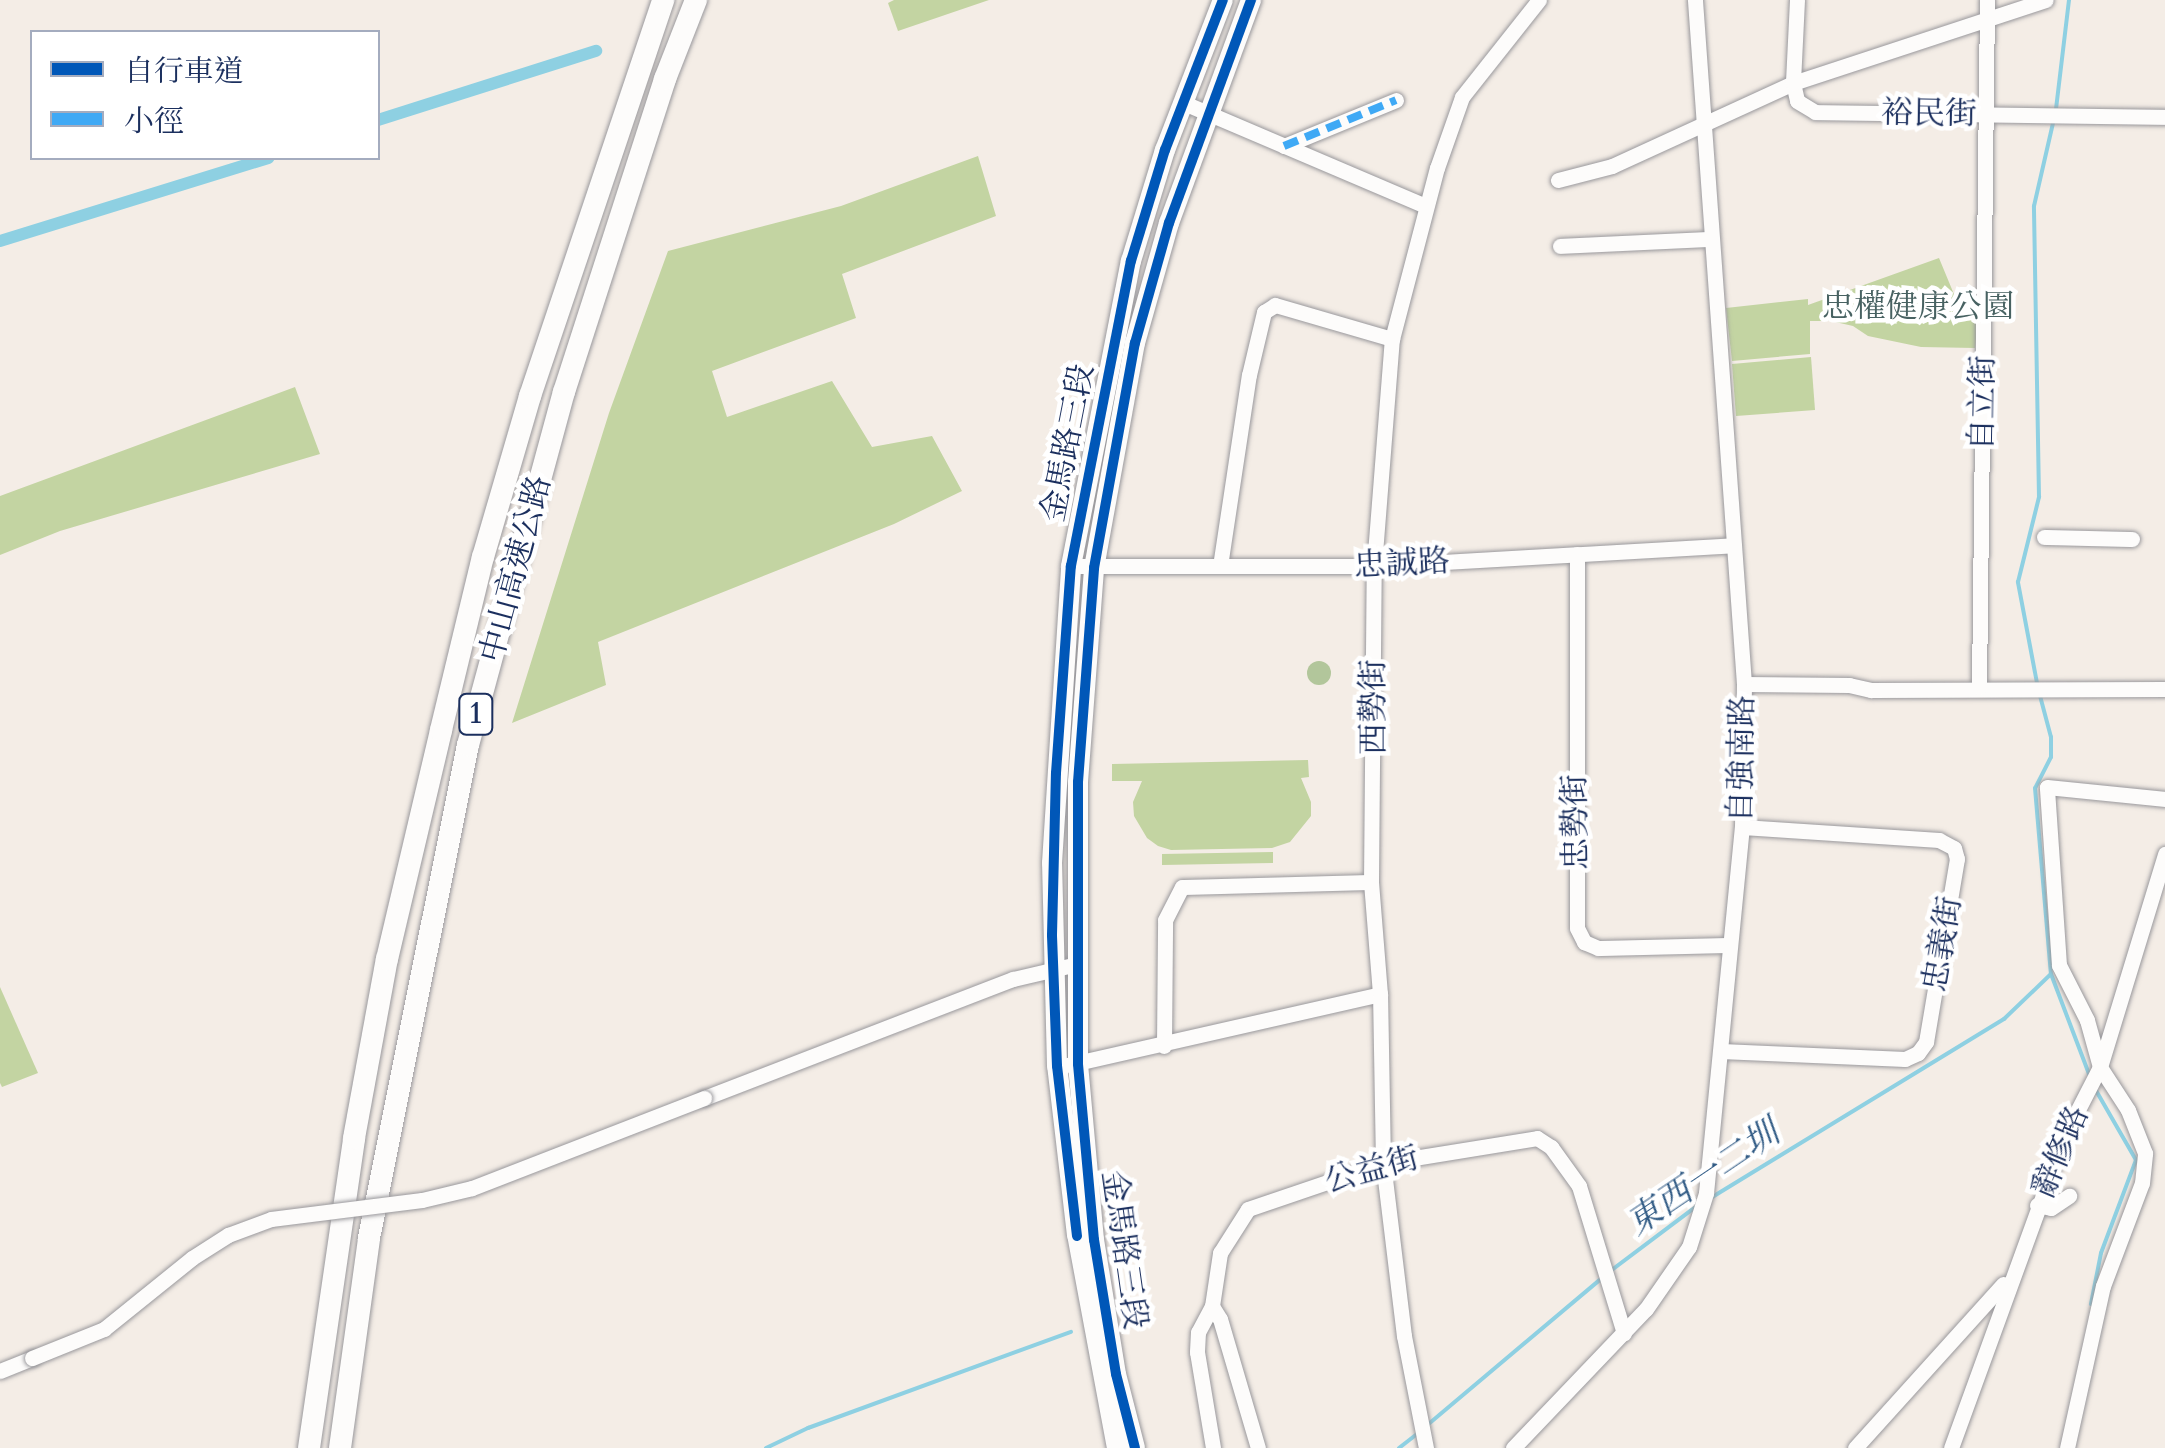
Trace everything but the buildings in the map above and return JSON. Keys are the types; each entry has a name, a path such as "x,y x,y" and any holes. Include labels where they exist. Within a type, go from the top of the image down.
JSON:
{"highway":[{"name":"中山高速公路","path":"309,1448 354,1138 387,958 450,692 530,396 662,0"},
{"name":"中山高速公路","path":"340,1448 368,1238 468,744 564,392 665,79 696,0"}],"main road":[{"name":"金馬路三段","path":"1117,1448 1052,968 1054,808 1072,566 1131,261 1223,0"},
{"name":"金馬路三段","path":"1068,1065 1077,964 1078,782 1094,568 1136,343 1170,223 1252,0"},
{"name":"金馬路三段","path":"1092,1275 1135,1448"}],"street":[{"name":"西勢街","path":"1426,1448 1404,1336 1383,1163 1380,994 1371,882 1374,566 1392,338 1426,206 1462,97 1539,0"},
{"name":"自強南路","path":"1513,1448 1624,1333 1689,1247 1706,1193 1742,827 1744,684 1694,0"},
{"path":"1793,83 1797,0"},
{"name":"自立街","path":"1978,687 1987,0"},
{"path":"1558,180 1612,166 1793,83 2046,0"},
{"name":"裕民街","path":"1793,83 1797,100 1815,112 2165,117"},
{"path":"1284,146 1396,100"},
{"path":"1184,103 1426,206"},
{"path":"1560,246 1711,239"},
{"path":"1220,566 1249,374 1264,312 1275,305 1392,338"},
{"path":"2044,537 2132,539"},
{"name":"忠誠路","path":"1072,566 1374,566 1733,546"},
{"name":"忠勢街","path":"1577,554 1578,928 1584,942 1598,948 1730,945"},
{"path":"1744,684 1849,685 1871,690 2165,690"},
{"path":"2067,1448 2103,1286 2144,1168 2141,1135 2094,1077 2088,1020 2059,965 2046,787 2165,799"},
{"name":"忠義街","path":"1721,1051 1905,1060 1918,1054 1926,1042 1957,859 1954,848 1940,840 1742,827"},
{"name":"辭修路","path":"1951,1448 2010,1276 2094,1077 2165,854"},
{"path":"1164,1046 1165,920 1182,887 1371,882"},
{"path":"0,1371 104,1329 192,1258 228,1235 271,1220 422,1200 472,1188 901,1019 1052,968 1077,964"},
{"path":"1068,1065 1380,994"},
{"name":"公益街","path":"1258,1448 1220,1319 1212,1306 1220,1253 1248,1209 1383,1163 1537,1138 1551,1147 1579,1186 1624,1333"},
{"path":"2037,1206 2051,1208 2069,1196"},
{"path":"1855,1448 2010,1276"},
{"path":"1212,1306 1198,1332 1198,1352 1213,1448"}],"green space":[{"path":"989,0 898,31 888,3"},
{"path":"978,156 996,216 842,274 856,318 712,371 727,417 832,381 872,447 932,436 962,491 894,524 598,642 606,685 512,723 609,413 668,251 841,206"},
{"name":"忠權健康公園","path":"1939,258 1963,316 1978,320 1975,348 1921,347 1868,336 1853,326 1810,321 1810,354 1732,361 1726,308 1808,299 1808,305"},
{"path":"1811,357 1815,410 1736,416 1732,364"},
{"path":"295,387 320,454 60,531 0,555 0,496"},
{"path":"1319,661 1331,673 1319,685 1307,673"},
{"path":"1308,760 1309,777 1301,778 1311,802 1311,816 1290,842 1272,848 1171,850 1158,846 1147,838 1134,816 1133,802 1142,781 1112,781 1112,764"},
{"path":"1273,852 1273,863 1162,865 1162,854"},
{"path":"0,987 38,1073 2,1087 0,1083"}],"waterway":[{"path":"2056,109 2069,0"},
{"path":"380,119 596,51"},
{"path":"2037,683 2018,582 2039,497 2034,206 2054,119"},
{"path":"0,241 262,160"},
{"path":"2039,692 2051,737 2051,757 2035,788 2051,974 2089,1074"},
{"name":"東西一二圳","path":"1709,1199 2004,1019 2051,974"},
{"path":"2091,1304 2101,1253 2136,1160 2094,1087"},
{"name":"東西一二圳","path":"1609,1272 1697,1206"},
{"name":"東西一二圳","path":"1425,1427 1601,1279"},
{"path":"766,1448 808,1428 1071,1332"},
{"name":"東西一二圳","path":"1399,1448 1418,1433"}],"marked path":[{"path":"1284,146 1396,100"}],"cycle path":[{"path":"1077,1236 1057,1066 1052,935 1056,773 1071,566 1131,261 1165,150 1223,0"},
{"path":"1135,1448 1116,1374 1094,1240 1078,1064 1078,782 1094,568 1135,343 1169,223 1251,0"}]}
